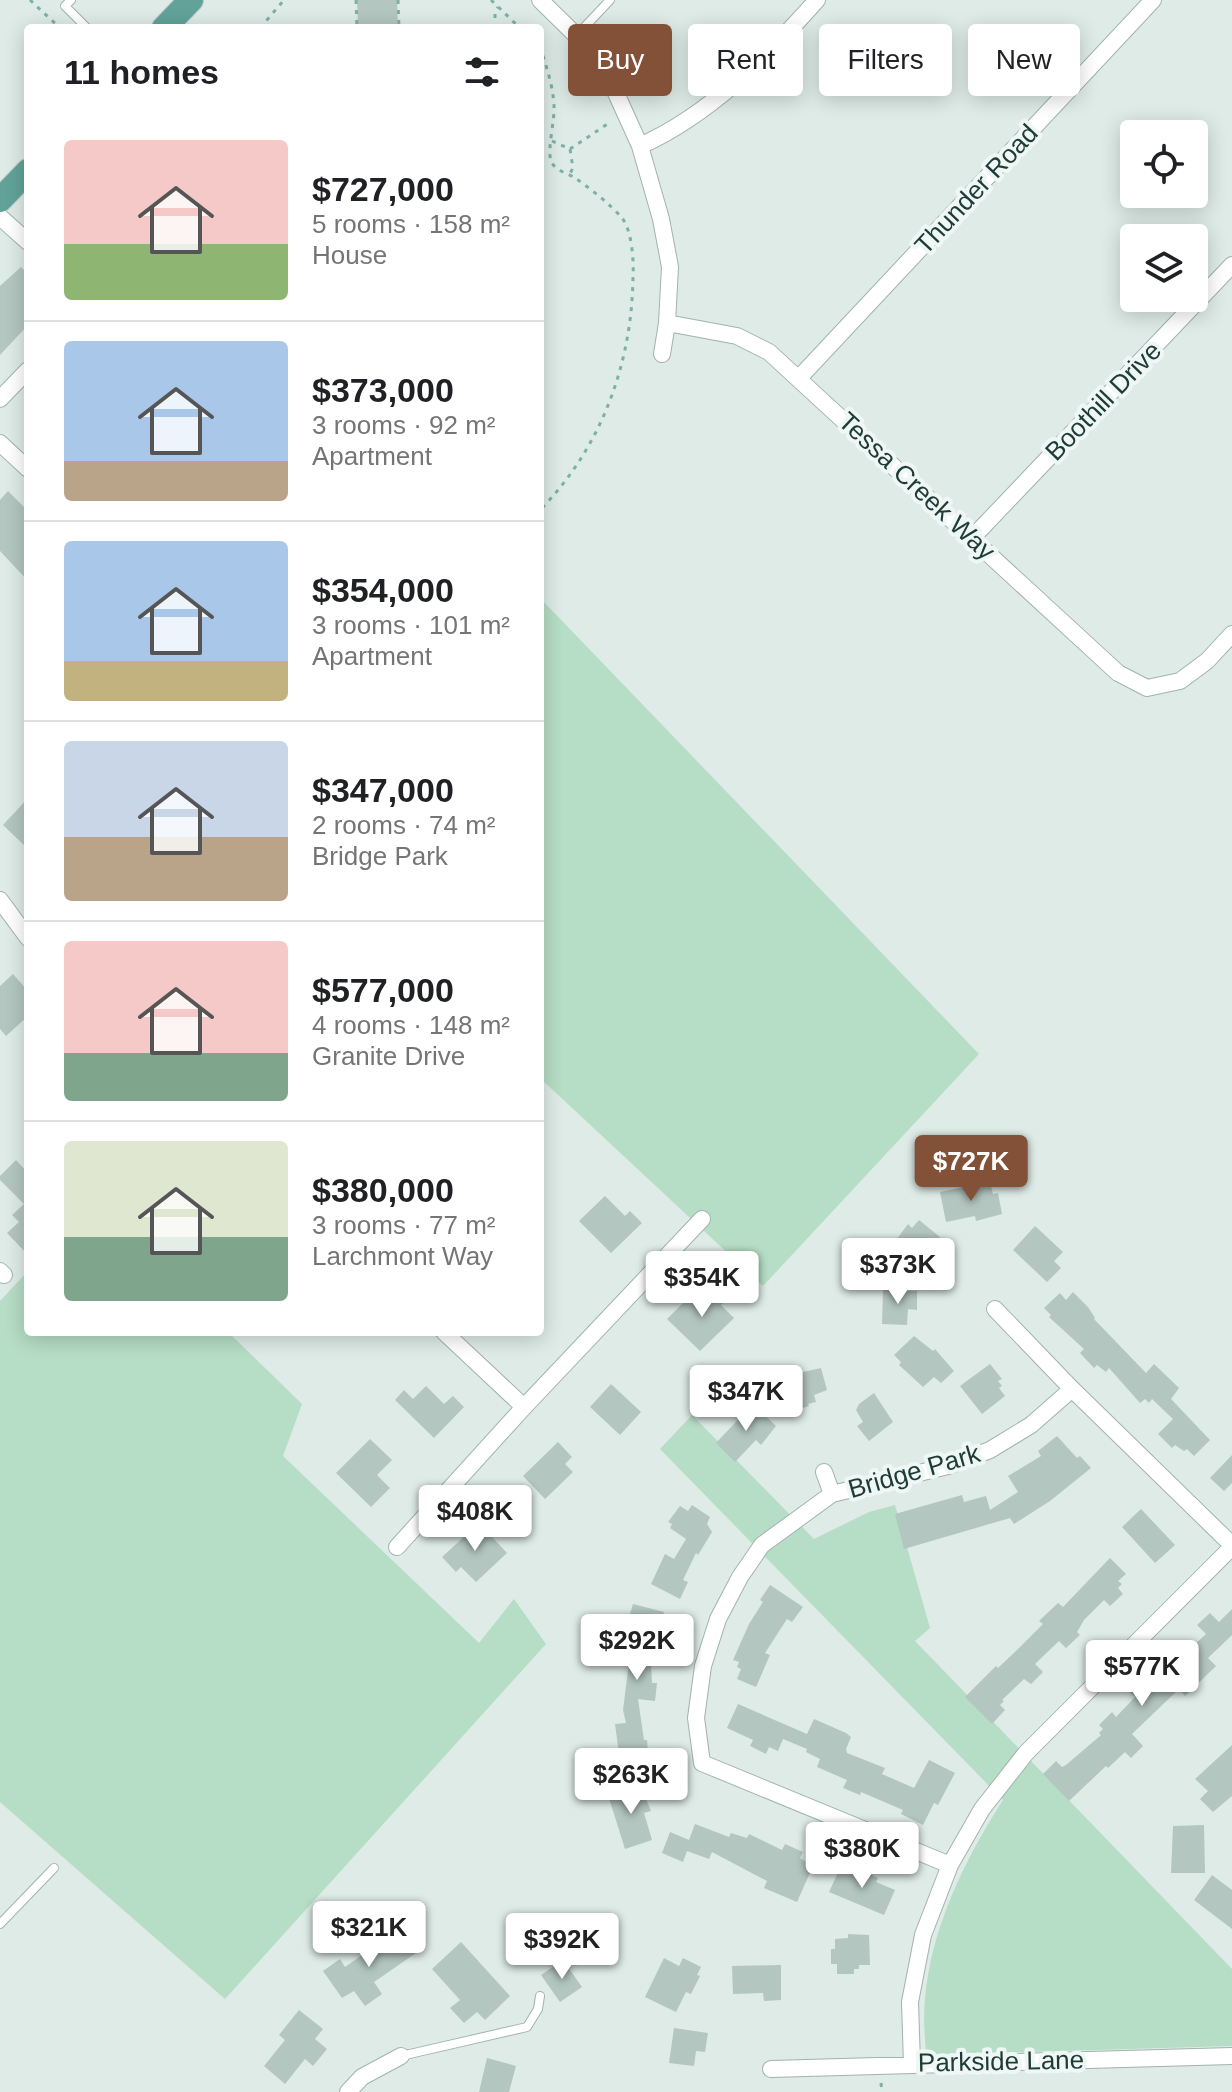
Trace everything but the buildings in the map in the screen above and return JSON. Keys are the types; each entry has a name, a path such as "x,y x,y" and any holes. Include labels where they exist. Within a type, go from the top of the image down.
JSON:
{"main road":[{"path":"168,24 191,0"},
{"path":"0,200 24,175"}],"street":[{"path":"540,0 568,26"},
{"path":"640,146 692,117 730,89 817,0"},
{"name":"Thunder Road","path":"799,378 1153,0"},
{"path":"617,96 640,146 661,219 670,267 662,354"},
{"path":"0,217 24,238"},
{"name":"Boothill Drive","path":"973,537 1232,265"},
{"name":"Tessa Creek Way","path":"667,323 737,336 769,352 1118,673 1147,688 1180,681 1207,661 1232,634"},
{"path":"0,399 24,374"},
{"path":"0,443 24,465"},
{"path":"0,900 24,933"},
{"path":"397,1547 702,1219"},
{"path":"912,2064 910,2002 923,1935 950,1865 982,1809 1026,1753 1232,1546 995,1309"},
{"path":"448,1336 524,1407"},
{"name":"Bridge Park","path":"950,1865 702,1763 696,1718 703,1666 718,1619 740,1577 762,1545 832,1494 948,1466 990,1450 1031,1425 1072,1389"},
{"name":"Bridge Park","path":"824,1472 832,1494"},
{"path":"348,2092 362,2077 401,2056"},
{"name":"Parkside Lane","path":"771,2069 1232,2056"}],"lane":[{"path":"71,0 65,6 83,24"},
{"path":"587,24 610,0"},
{"path":"0,1924 54,1868"},
{"path":"401,2056 527,2027 538,2009 540,1996"}],"path":[{"path":"30,0 56,24"},
{"path":"263,24 284,0"},
{"path":"356,0 357,24"},
{"path":"398,0 399,24"},
{"path":"491,0 516,24"},
{"path":"495,24 498,7"},
{"path":"544,60 554,108 551,160 557,169 569,175 624,220 634,258 633,298 625,356 603,417 564,485 544,506"},
{"path":"570,149 609,123"},
{"path":"552,141 570,149"},
{"path":"569,175 573,168 570,149"}],"green space":[{"path":"544,602 979,1054 763,1286 544,1082"},
{"path":"24,1275 24,1336 232,1336 302,1404 283,1456 479,1643 514,1599 546,1644 225,1999 0,1802 0,1301"},
{"path":"692,1415 814,1539 869,1512 895,1505 930,1628 915,1641 1232,1969 1232,2046 926,2055 924,2006 934,1946 963,1870 1003,1800 660,1449"}]}
